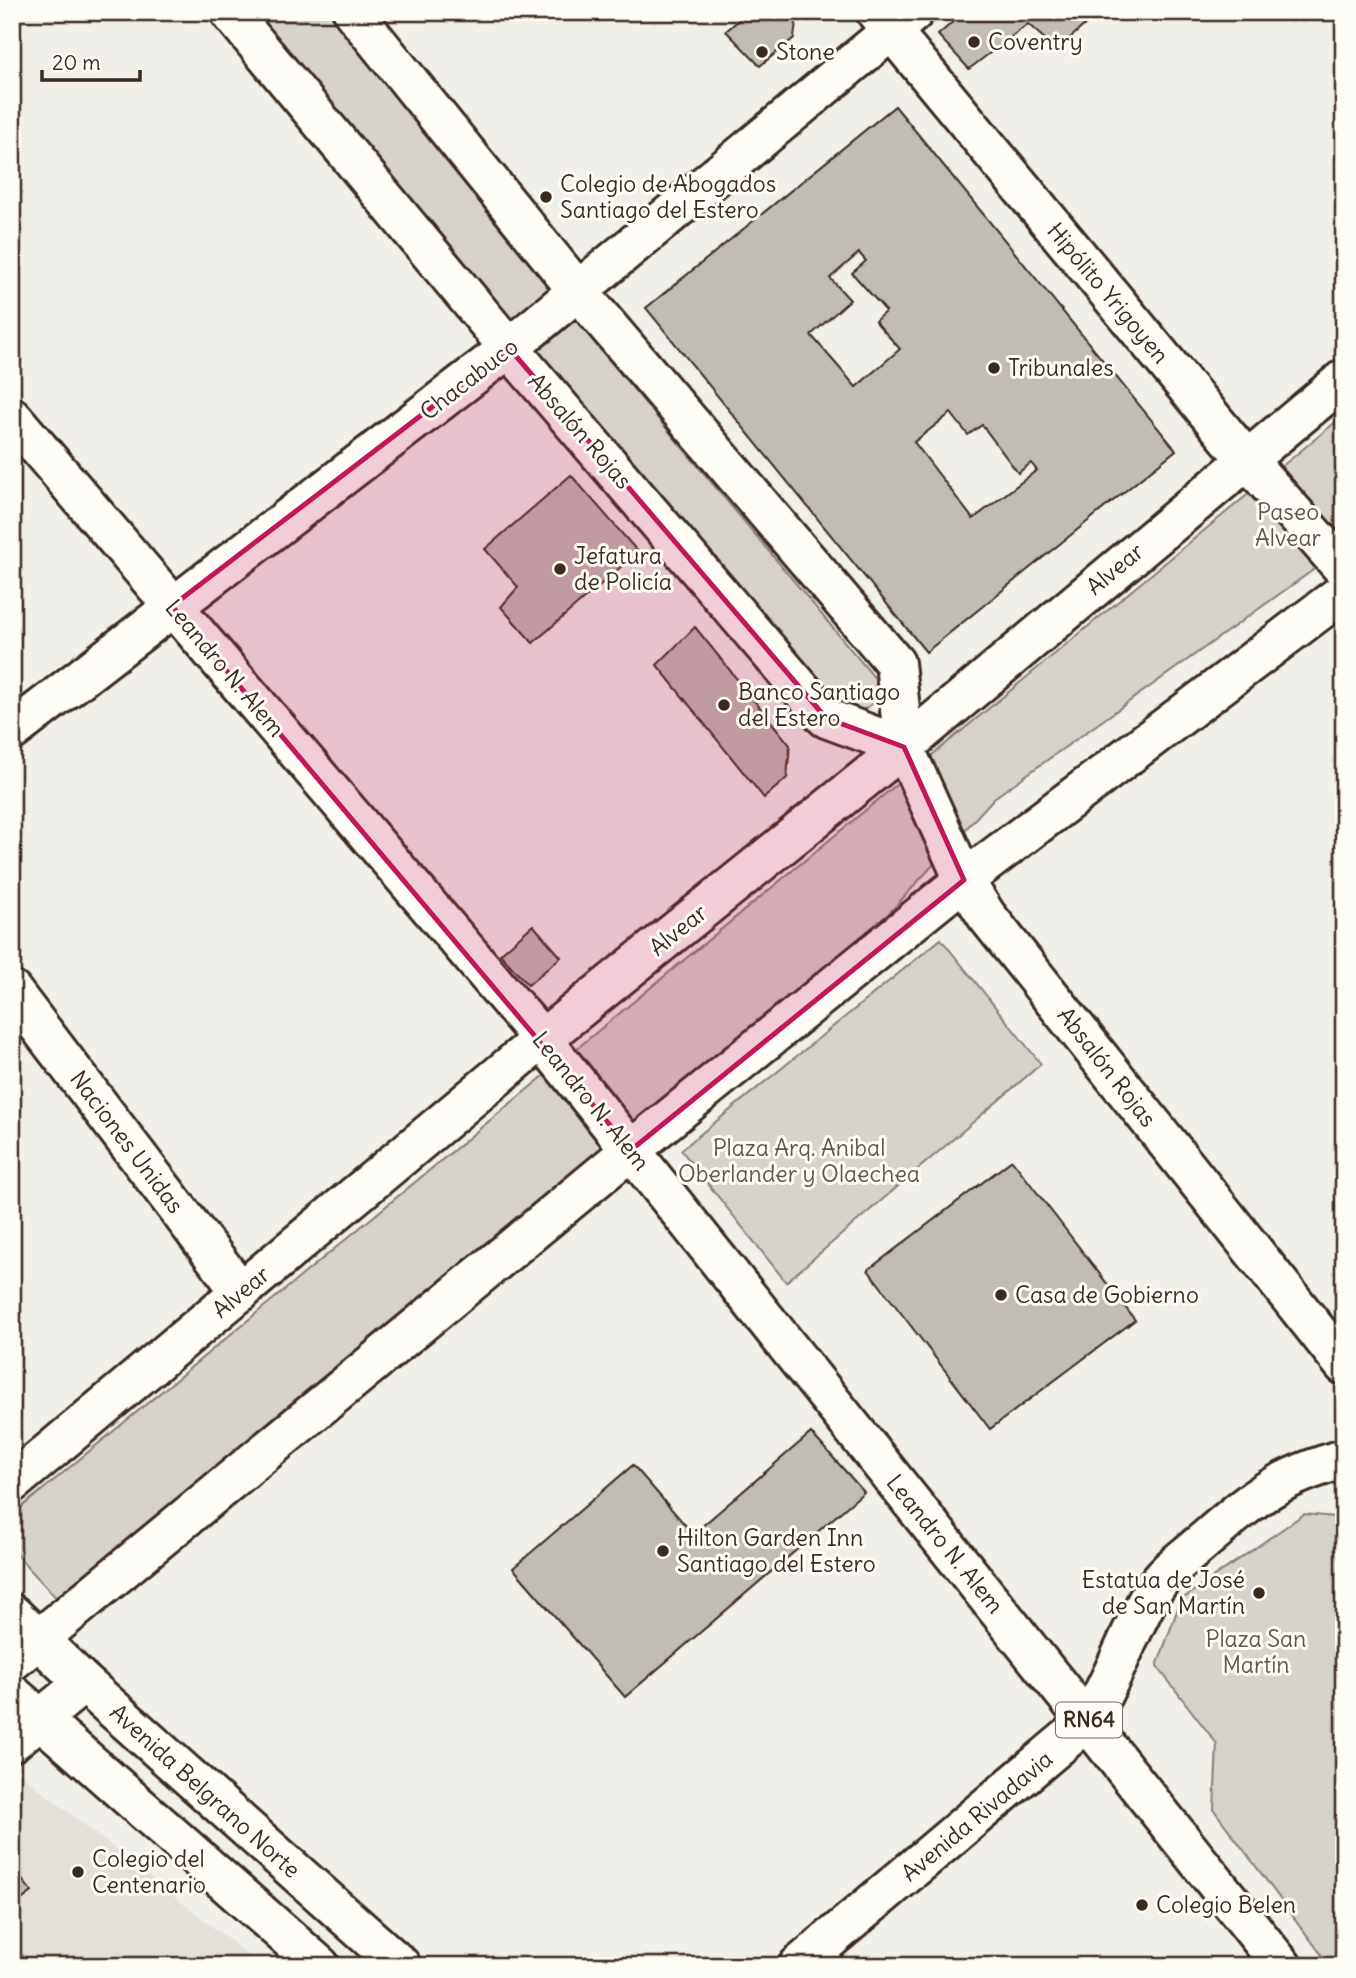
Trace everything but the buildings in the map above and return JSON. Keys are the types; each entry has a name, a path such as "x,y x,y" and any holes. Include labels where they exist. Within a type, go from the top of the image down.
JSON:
{"street":[{"name":"Absalón Rojas","path":"230,12 509,348 826,718 904,747"},
{"name":"Absalón Rojas","path":"353,12 578,291 895,663 904,747 964,880 986,915 1344,1365"},
{"name":"Chacabuco","path":"12,731 509,348 894,18"},
{"name":"Hipólito Yrigoyen","path":"894,18 1246,460 1344,569"},
{"name":"Alvear","path":"12,1483 542,1039 904,747 1344,379"},
{"name":"Leandro N. Alem","path":"12,417 542,1039 1282,1966"},
{"path":"27,1651 631,1150 964,880 1344,592"},
{"name":"Naciones Unidas","path":"12,991 241,1292"},
{"name":"Avenida Rivadavia","path":"798,1966 1087,1722 1105,1693 1149,1598 1168,1571 1260,1492 1308,1469 1344,1459"},
{"name":"Avenida Belgrano Norte","path":"12,1614 27,1651 84,1683 401,1966"},
{"path":"27,1731 84,1683"},
{"path":"12,1694 27,1731 320,1966"}],"highlighted area":[{"path":"509,348 826,718 904,747 964,880 631,1150 172,606"}],"shaded area":[{"name":"Colegio del Centenario","path":"18,1772 262,1966 12,1966 12,1777"}],"green space":[{"path":"248,12 331,12 540,277 888,694 849,719"},
{"name":"Paseo Alvear","path":"1344,415 1344,548 994,798 874,930 60,1602 12,1550 12,1515"},
{"name":"Plaza Arq. Anibal Oberlander y Olaechea","path":"941,939 1041,1064 786,1282 681,1150"},
{"name":"Plaza San Martín","path":"1304,1514 1344,1518 1344,1966 1330,1966 1214,1810 1217,1744 1157,1666 1181,1600"}],"place":[{"name":"Coventry","path":"974,42"},
{"name":"Stone","path":"762,52"},
{"name":"Colegio de Abogados Santiago del Estero","path":"546,197"},
{"name":"Tribunales","path":"994,368"},
{"name":"Jefatura de Policía","path":"560,569"},
{"name":"Banco Santiago del Estero","path":"724,705"},
{"name":"Casa de Gobierno","path":"1001,1295"},
{"name":"Hilton Garden Inn Santiago del Estero","path":"663,1551"},
{"name":"Estatua de José de San Martín","path":"1259,1593"},
{"name":"Colegio del Centenario","path":"78,1872"},
{"name":"Colegio Belen","path":"1142,1905"}]}
